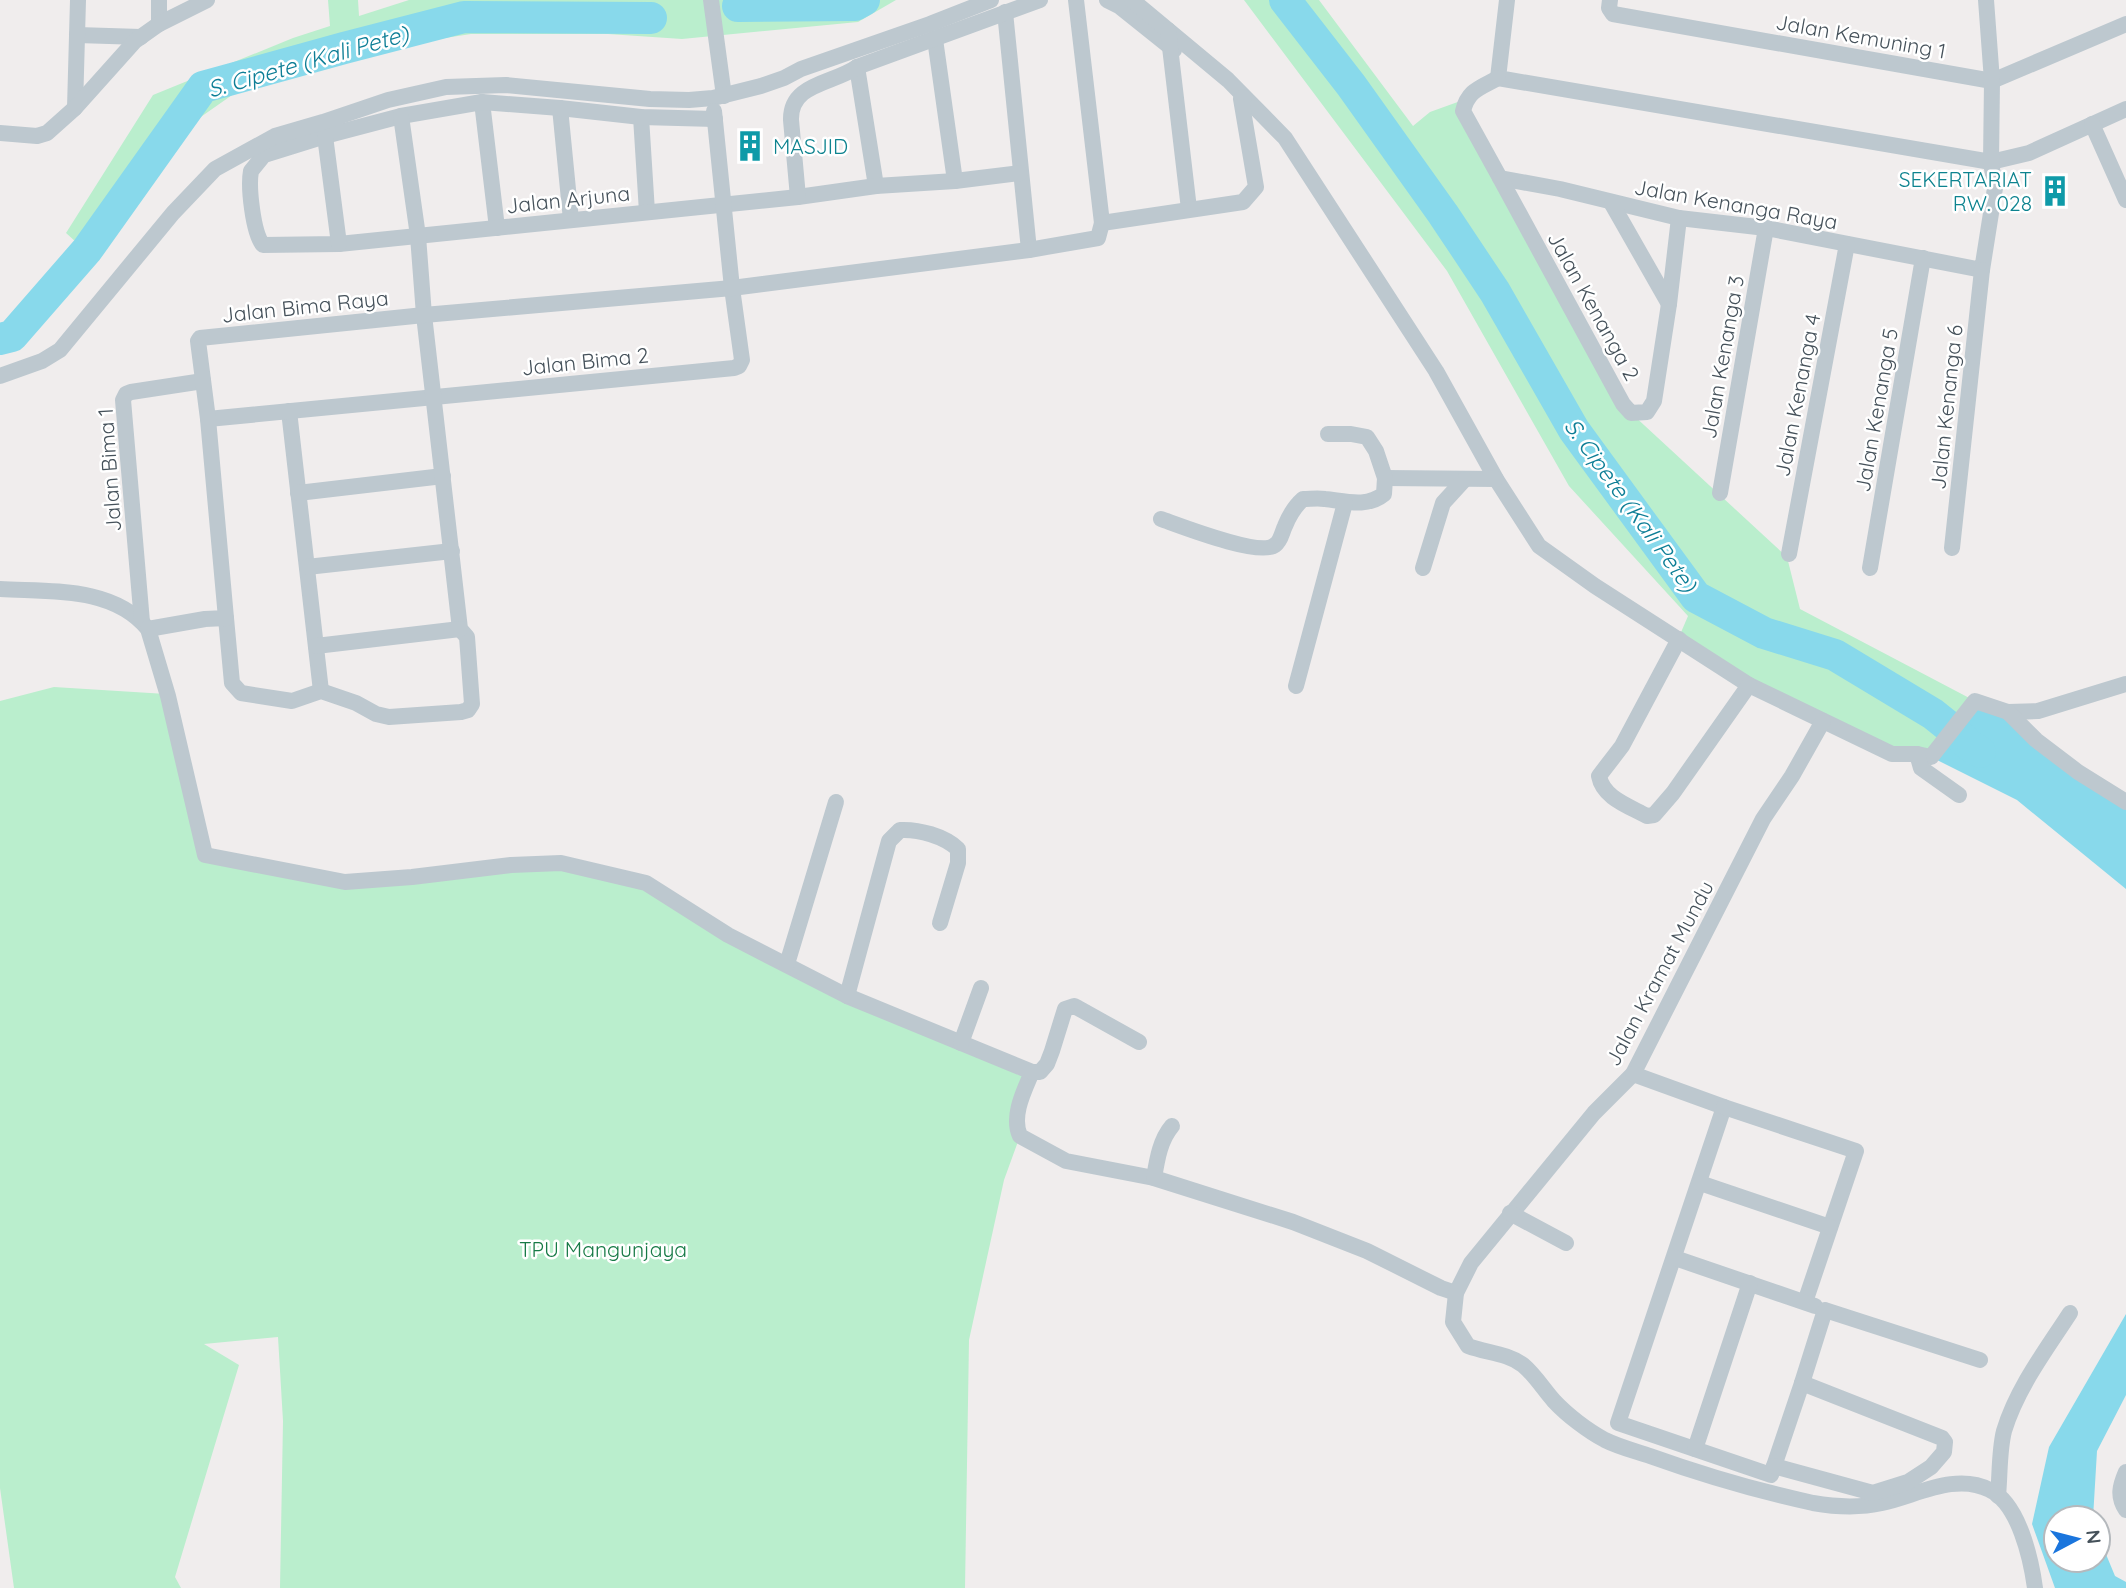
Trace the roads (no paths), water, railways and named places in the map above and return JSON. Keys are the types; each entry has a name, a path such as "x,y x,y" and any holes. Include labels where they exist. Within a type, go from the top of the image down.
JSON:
{"street":[{"path":"75,108 78,0"},
{"path":"159,0 159,24"},
{"path":"0,133 42,135 75,108 141,37 159,24 208,0"},
{"path":"710,0 718,47 715,119 732,288"},
{"path":"0,376 42,361 61,350 173,213 215,169 275,136 388,100 446,87 506,85 650,99 718,97 784,78 801,69 991,0"},
{"path":"798,197 790,109 795,99 807,90 848,73 857,66 1040,0"},
{"path":"1076,0 1102,223 1243,202 1256,187 1242,98 1228,80 1132,0"},
{"path":"1107,0 1119,6 1169,47 1242,98 1285,138 1436,371 1496,479 1539,546 1595,586 1749,685 1892,754 1924,755"},
{"path":"1498,79 1507,0"},
{"name":"Jalan Kemuning 1","path":"1610,0 1608,8 1613,14 1992,81"},
{"path":"1982,270 1995,188 1991,162 1992,81 1986,0"},
{"path":"1005,12 1029,250"},
{"path":"1992,81 2126,24"},
{"path":"1168,30 1189,209"},
{"path":"77,35 141,37"},
{"path":"935,39 955,181"},
{"path":"857,66 876,186"},
{"path":"1500,178 1463,111 1466,99 1477,89 1498,79 1991,162 2029,153 2126,108"},
{"path":"339,244 325,136 401,116 482,102 642,117 715,119"},
{"path":"482,102 497,228"},
{"path":"560,108 571,220"},
{"path":"289,411 321,691 389,717 468,710 472,704 467,637 460,629 424,315 418,236 401,116"},
{"path":"642,117 647,212"},
{"path":"2092,124 2126,200"},
{"name":"Jalan Arjuna","path":"325,136 264,155 251,171 253,215 263,245 339,244 1020,173"},
{"name":"Jalan Kenanga Raya","path":"1500,178 1560,189 1612,204 1679,218 1766,228 1982,270"},
{"name":"Jalan Kenanga 2","path":"1500,178 1623,404 1631,413 1647,411 1654,401 1679,218"},
{"path":"1612,204 1669,304"},
{"name":"Jalan Bima Raya","path":"321,691 292,701 241,693 232,683 208,419 198,342 200,338 732,288 1029,250 1098,238 1102,223"},
{"name":"Jalan Kenanga 3","path":"1720,493 1766,228"},
{"name":"Jalan Kenanga 4","path":"1789,554 1847,244"},
{"name":"Jalan Kenanga 5","path":"1870,568 1923,258"},
{"name":"Jalan Kenanga 6","path":"1952,548 1982,270"},
{"name":"Jalan Bima 2","path":"208,419 739,366 742,360 732,288"},
{"name":"Jalan Bima 1","path":"145,625 122,400 131,392 203,382"},
{"path":"1161,519 1230,542 1265,549 1275,546 1280,540 1294,508 1303,499 1345,503 1377,500 1384,494 1385,478 1376,451 1367,437 1328,434"},
{"path":"298,493 443,476"},
{"path":"1385,478 1496,479"},
{"path":"1423,568 1443,503 1464,480"},
{"path":"1296,686 1345,503"},
{"path":"307,567 452,551"},
{"path":"0,589 83,593 107,600 145,625 168,696 205,855 345,882 412,877 511,864 561,863 646,883 729,935 847,996 1032,1072 1040,1072 1047,1064 1065,1009 1068,1007 1078,1008 1139,1042"},
{"path":"145,625 226,618"},
{"path":"316,646 460,629"},
{"path":"1679,639 1622,746 1600,776 1601,786 1608,794 1647,816 1654,815 1673,793 1749,685"},
{"path":"1959,795 1921,768 1924,755 1975,701 2008,712 2038,711 2126,684"},
{"path":"2008,712 2036,740 2078,772 2126,802"},
{"name":"Jalan Kramat Mundu","path":"1456,1293 1471,1263 1510,1213 1594,1113 1633,1074 1763,820 1823,722"},
{"path":"786,964 836,802"},
{"path":"847,996 889,841 900,830 934,836 950,842 958,849 958,863 940,923"},
{"path":"961,1043 981,988"},
{"path":"1032,1072 1018,1109 1016,1123 1020,1136 1066,1161 1154,1178 1293,1222 1367,1251 1456,1293 1453,1322 1468,1346 1503,1354 1524,1366 1557,1404 1605,1440 1697,1473 1815,1503 1859,1507 1951,1483 1989,1489 2012,1514 2024,1536 2035,1588"},
{"path":"1633,1074 1856,1151 1805,1302"},
{"path":"1724,1107 1618,1423 1771,1475 1825,1310"},
{"path":"1154,1178 1162,1144 1172,1126"},
{"path":"1700,1183 1830,1227"},
{"path":"1510,1213 1566,1243"},
{"path":"1675,1258 1980,1360"},
{"path":"1695,1449 1750,1283"},
{"path":"1998,1496 2004,1433 2015,1404 2028,1378 2070,1313"},
{"path":"1774,1466 1873,1493 1908,1482 1931,1467 1944,1452 1945,1442 1942,1438 1802,1383"},
{"path":"2126,1472 2119,1493 2126,1510"}],"water":[{"path":"1975,701 2008,712 2126,802 2126,889 2017,800 1931,757"},
{"path":"2126,1314 2126,1395 2097,1451 2094,1504 2042,1504 2042,1552 2032,1524 2049,1447"},
{"path":"2112,1569 2115,1576 2126,1582 2126,1588 2055,1588 2050,1574 2112,1574"}],"waterway":[{"name":"S. Cipete (Kali Pete)","path":"738,6 855,5 864,0"},
{"name":"S. Cipete (Kali Pete)","path":"1285,0 1351,85 1443,214 1495,292 1574,430 1696,597 1764,633 1835,655 1933,714 1980,752"},
{"name":"S. Cipete (Kali Pete)","path":"0,339 12,336 87,250 203,87 464,17 651,18"}],"place":[{"name":"MASJID","path":"750,146"},
{"name":"SEKERTARIAT RW. 028","path":"2055,191"}],"park label":[{"name":"TPU Mangunjaya","path":"603,1249"}]}
